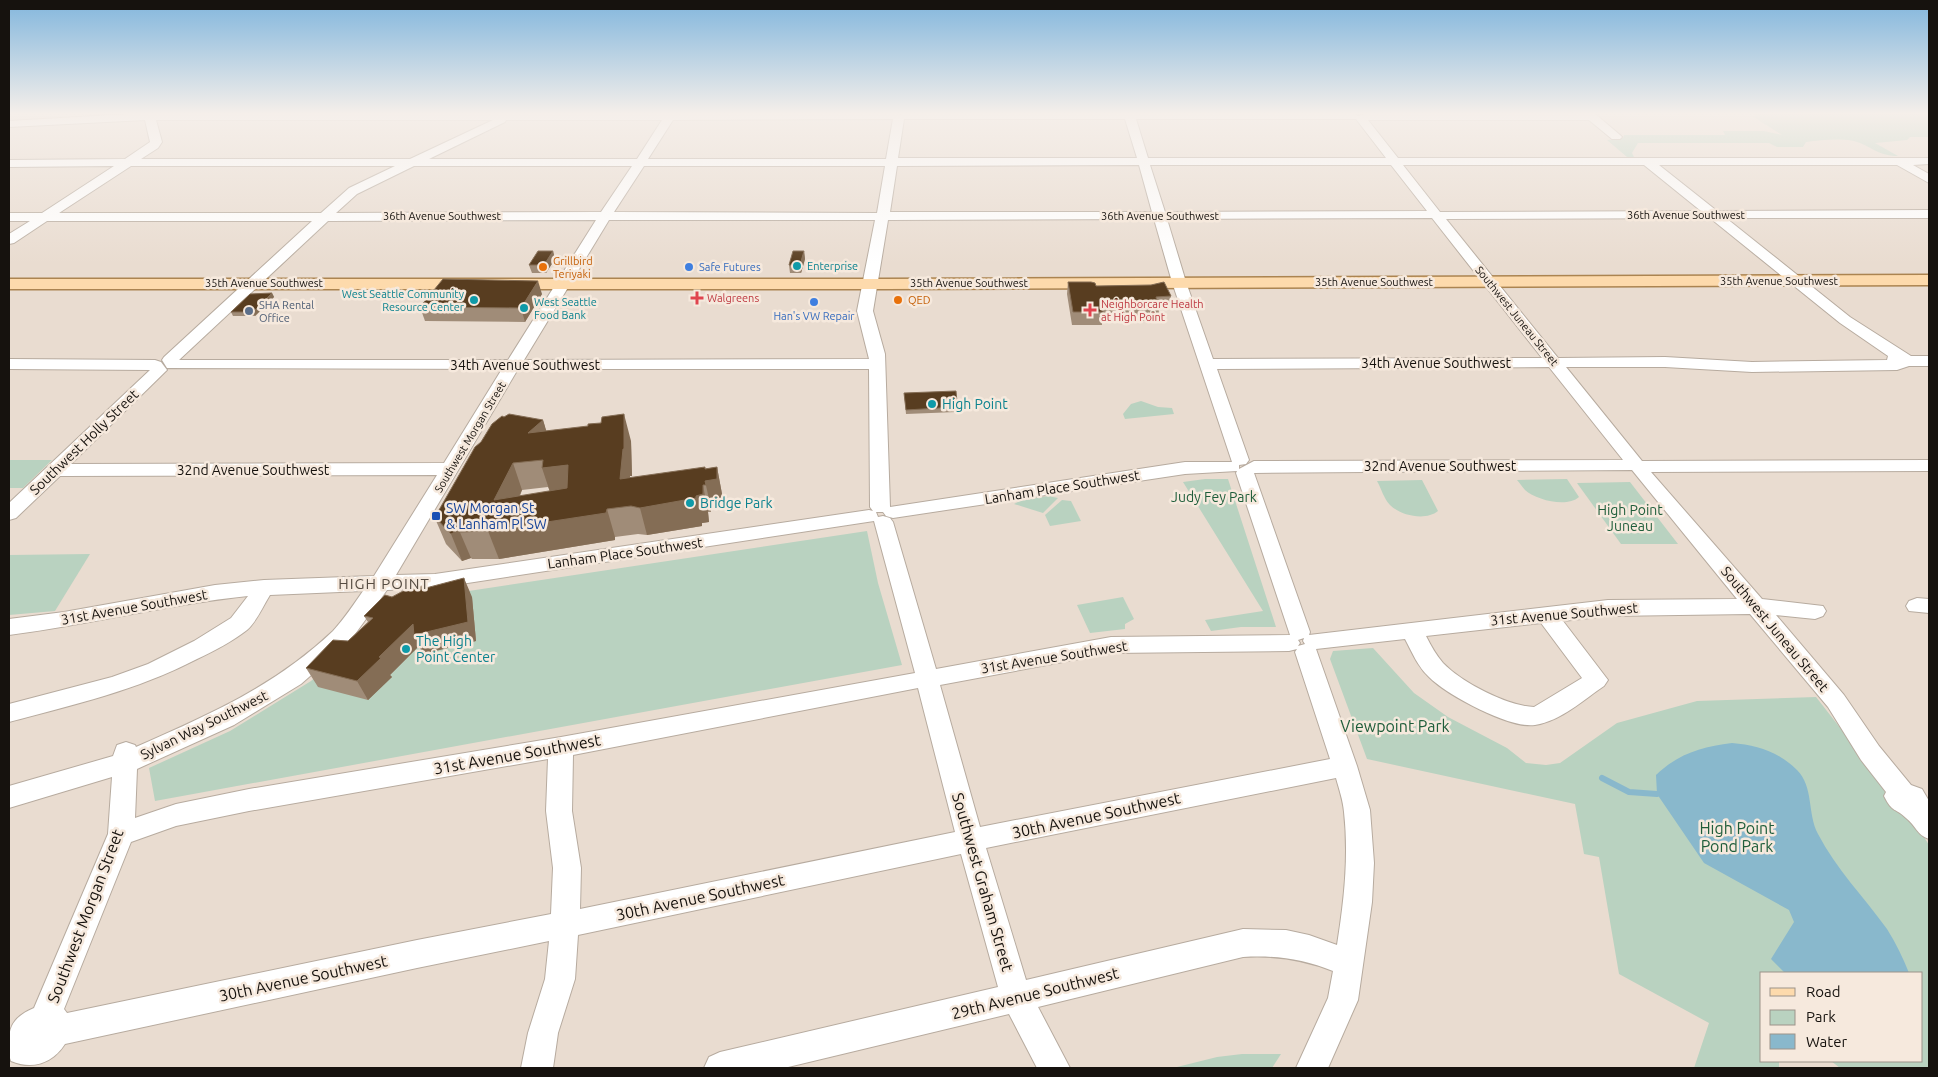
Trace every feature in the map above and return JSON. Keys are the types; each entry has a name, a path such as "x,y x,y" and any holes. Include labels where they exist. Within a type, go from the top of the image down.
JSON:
{"main road":[{"name":"35th Avenue Southwest","path":"9,284 869,284 1929,280"}],"street":[{"path":"9,240 129,163"},
{"name":"Southwest Holly Street","path":"9,514 164,365 324,216 357,189 408,163"},
{"name":"Southwest Morgan Street","path":"380,584 562,283 638,163"},
{"name":"Southwest Graham Street","path":"891,163 865,311 877,354 881,515 970,841 1016,997 1054,1068"},
{"path":"1143,163 1179,282 1345,766 1357,810 1360,863 1358,902 1343,1000 1312,1068"},
{"name":"Southwest Juneau Street","path":"1396,163 1488,282 1636,466 1836,701 1870,753 1918,806"},
{"path":"1650,163 1845,320 1907,361"},
{"path":"1902,163 1929,179"},
{"name":"36th Avenue Southwest","path":"9,217 1929,214"},
{"name":"34th Avenue Southwest","path":"1207,364 1665,362 1695,365 1781,367 1897,365 1907,361 1929,361"},
{"name":"34th Avenue Southwest","path":"9,364 877,364"},
{"name":"32nd Avenue Southwest","path":"1242,467 1929,465"},
{"name":"Lanham Place Southwest","path":"380,584 435,581 1185,468 1242,467"},
{"name":"32nd Avenue Southwest","path":"55,470 451,469"},
{"name":"31st Avenue Southwest","path":"9,627 64,620 215,592 264,587 380,584"},
{"name":"Sylvan Way Southwest","path":"9,797 126,758 226,718 293,678 342,635 380,584"},
{"path":"9,713 116,685 156,670 202,647 239,624 247,615 264,587"},
{"name":"31st Avenue Southwest","path":"121,834 176,815 249,800 561,746 1112,646 1302,642 1580,610 1624,607 1755,606 1815,611"},
{"path":"1411,630 1429,662 1438,672 1455,684 1504,711 1531,717 1544,713 1596,680 1546,614"},
{"path":"537,1068 543,1033 560,978 565,926 567,868 560,811 561,746"},
{"name":"Southwest Morgan Street","path":"50,1025 121,834 126,758"},
{"name":"Sylvan Way Southwest","path":"9,785 108,759 126,758"},
{"name":"30th Avenue Southwest","path":"50,1025 565,926 970,841 1345,766"},
{"name":"29th Avenue Southwest","path":"720,1068 1243,943 1281,942 1305,946 1349,964"},
{"path":"21,1050 44,1044 50,1025"}],"green space":[{"path":"1141,401 1158,407 1172,408 1174,414 1125,419 1123,414 1131,404"},
{"path":"9,460 52,460 23,488 9,488"},
{"name":"Judy Fey Park","path":"1205,479 1228,479 1276,627 1241,627 1211,631 1205,620 1263,611 1183,482"},
{"path":"1567,479 1579,497 1567,502 1544,500 1536,497 1525,490 1517,480"},
{"path":"1422,480 1438,511 1427,516 1414,516 1395,509 1384,497 1377,481"},
{"name":"High Point Juneau","path":"1630,482 1678,544 1621,544 1577,483"},
{"path":"1048,496 1058,498 1043,513 1014,504 1022,500"},
{"path":"1062,500 1071,501 1081,521 1050,526 1045,515"},
{"path":"867,531 878,583 902,665 155,801 149,768 230,731 311,681 396,602"},
{"path":"90,554 55,611 9,615 9,555"},
{"path":"1123,597 1134,619 1125,624 1125,629 1090,633 1077,605"},
{"name":"High Point Pond Park","path":"1373,648 1414,693 1448,717 1507,748 1526,763 1546,765 1560,763 1617,723 1697,701 1816,697 1917,826 1929,845 1929,1068 1840,1068 1832,1062 1923,1062 1923,972 1760,972 1760,1062 1779,1062 1779,1068 1694,1068 1709,1023 1619,974 1599,857 1584,854 1575,804 1367,759 1330,659 1333,651"},
{"path":"1242,1054 1281,1054 1272,1068 1177,1067 1217,1057"}],"water":[{"path":"1732,743 1759,748 1783,758 1797,770 1806,784 1812,818 1825,847 1887,929 1909,972 1784,972 1771,959 1794,922 1789,910 1704,863 1657,794 1656,775 1665,767 1691,752"}],"building":[{"path":"538,251 553,251 544,265 529,265"},
{"path":"793,251 804,251 800,265 789,265"},
{"path":"443,279 538,281 521,308 420,307"},
{"path":"1068,282 1091,282 1095,283 1096,286 1151,285 1164,282 1171,296 1156,297 1159,309 1125,309 1124,304 1101,304 1103,312 1073,312"},
{"path":"272,293 253,312 231,312 250,294"},
{"name":"High Point","path":"956,391 956,407 906,410 904,393"},
{"path":"509,414 543,420 528,433 588,426 588,424 601,423 602,417 624,414 624,449 620,479 717,467 717,479 705,481 706,485 703,485 703,494 696,496 696,498 640,508 631,506 607,509 606,513 488,531 460,532 459,530 451,534 434,516 441,513 439,510 475,447 481,442 492,424 502,416 504,417","holes":["543,460 542,468 568,465 567,488 494,500 513,463"]},
{"path":"464,578 468,622 414,635 413,624 357,681 306,668 333,640 348,641 373,618 364,616 385,595 392,597 405,590 422,586 422,589"}],"waterway":[{"path":"1602,778 1629,792 1657,794"}],"place":[{"name":"Enterprise","path":"797,266"},
{"name":"Grillbird Teriyaki","path":"543,267"},
{"name":"Safe Futures","path":"689,267"},
{"name":"Walgreens","path":"697,298"},
{"name":"West Seattle Community Resource Center","path":"474,300"},
{"name":"QED","path":"898,300"},
{"name":"Han's VW Repair","path":"814,302"},
{"name":"West Seattle Food Bank","path":"524,308"},
{"name":"Neighborcare Health at High Point","path":"1090,310"},
{"name":"SHA Rental Office","path":"249,311"},
{"name":"High Point","path":"932,404"},
{"name":"Bridge Park","path":"690,503"},
{"name":"SW Morgan St & Lanham Pl SW","path":"436,516"},
{"name":"The High Point Center","path":"406,649"}],"district":[{"name":"HIGH POINT","path":"384,584"}],"park label":[{"name":"Viewpoint Park","path":"1395,726"}]}
